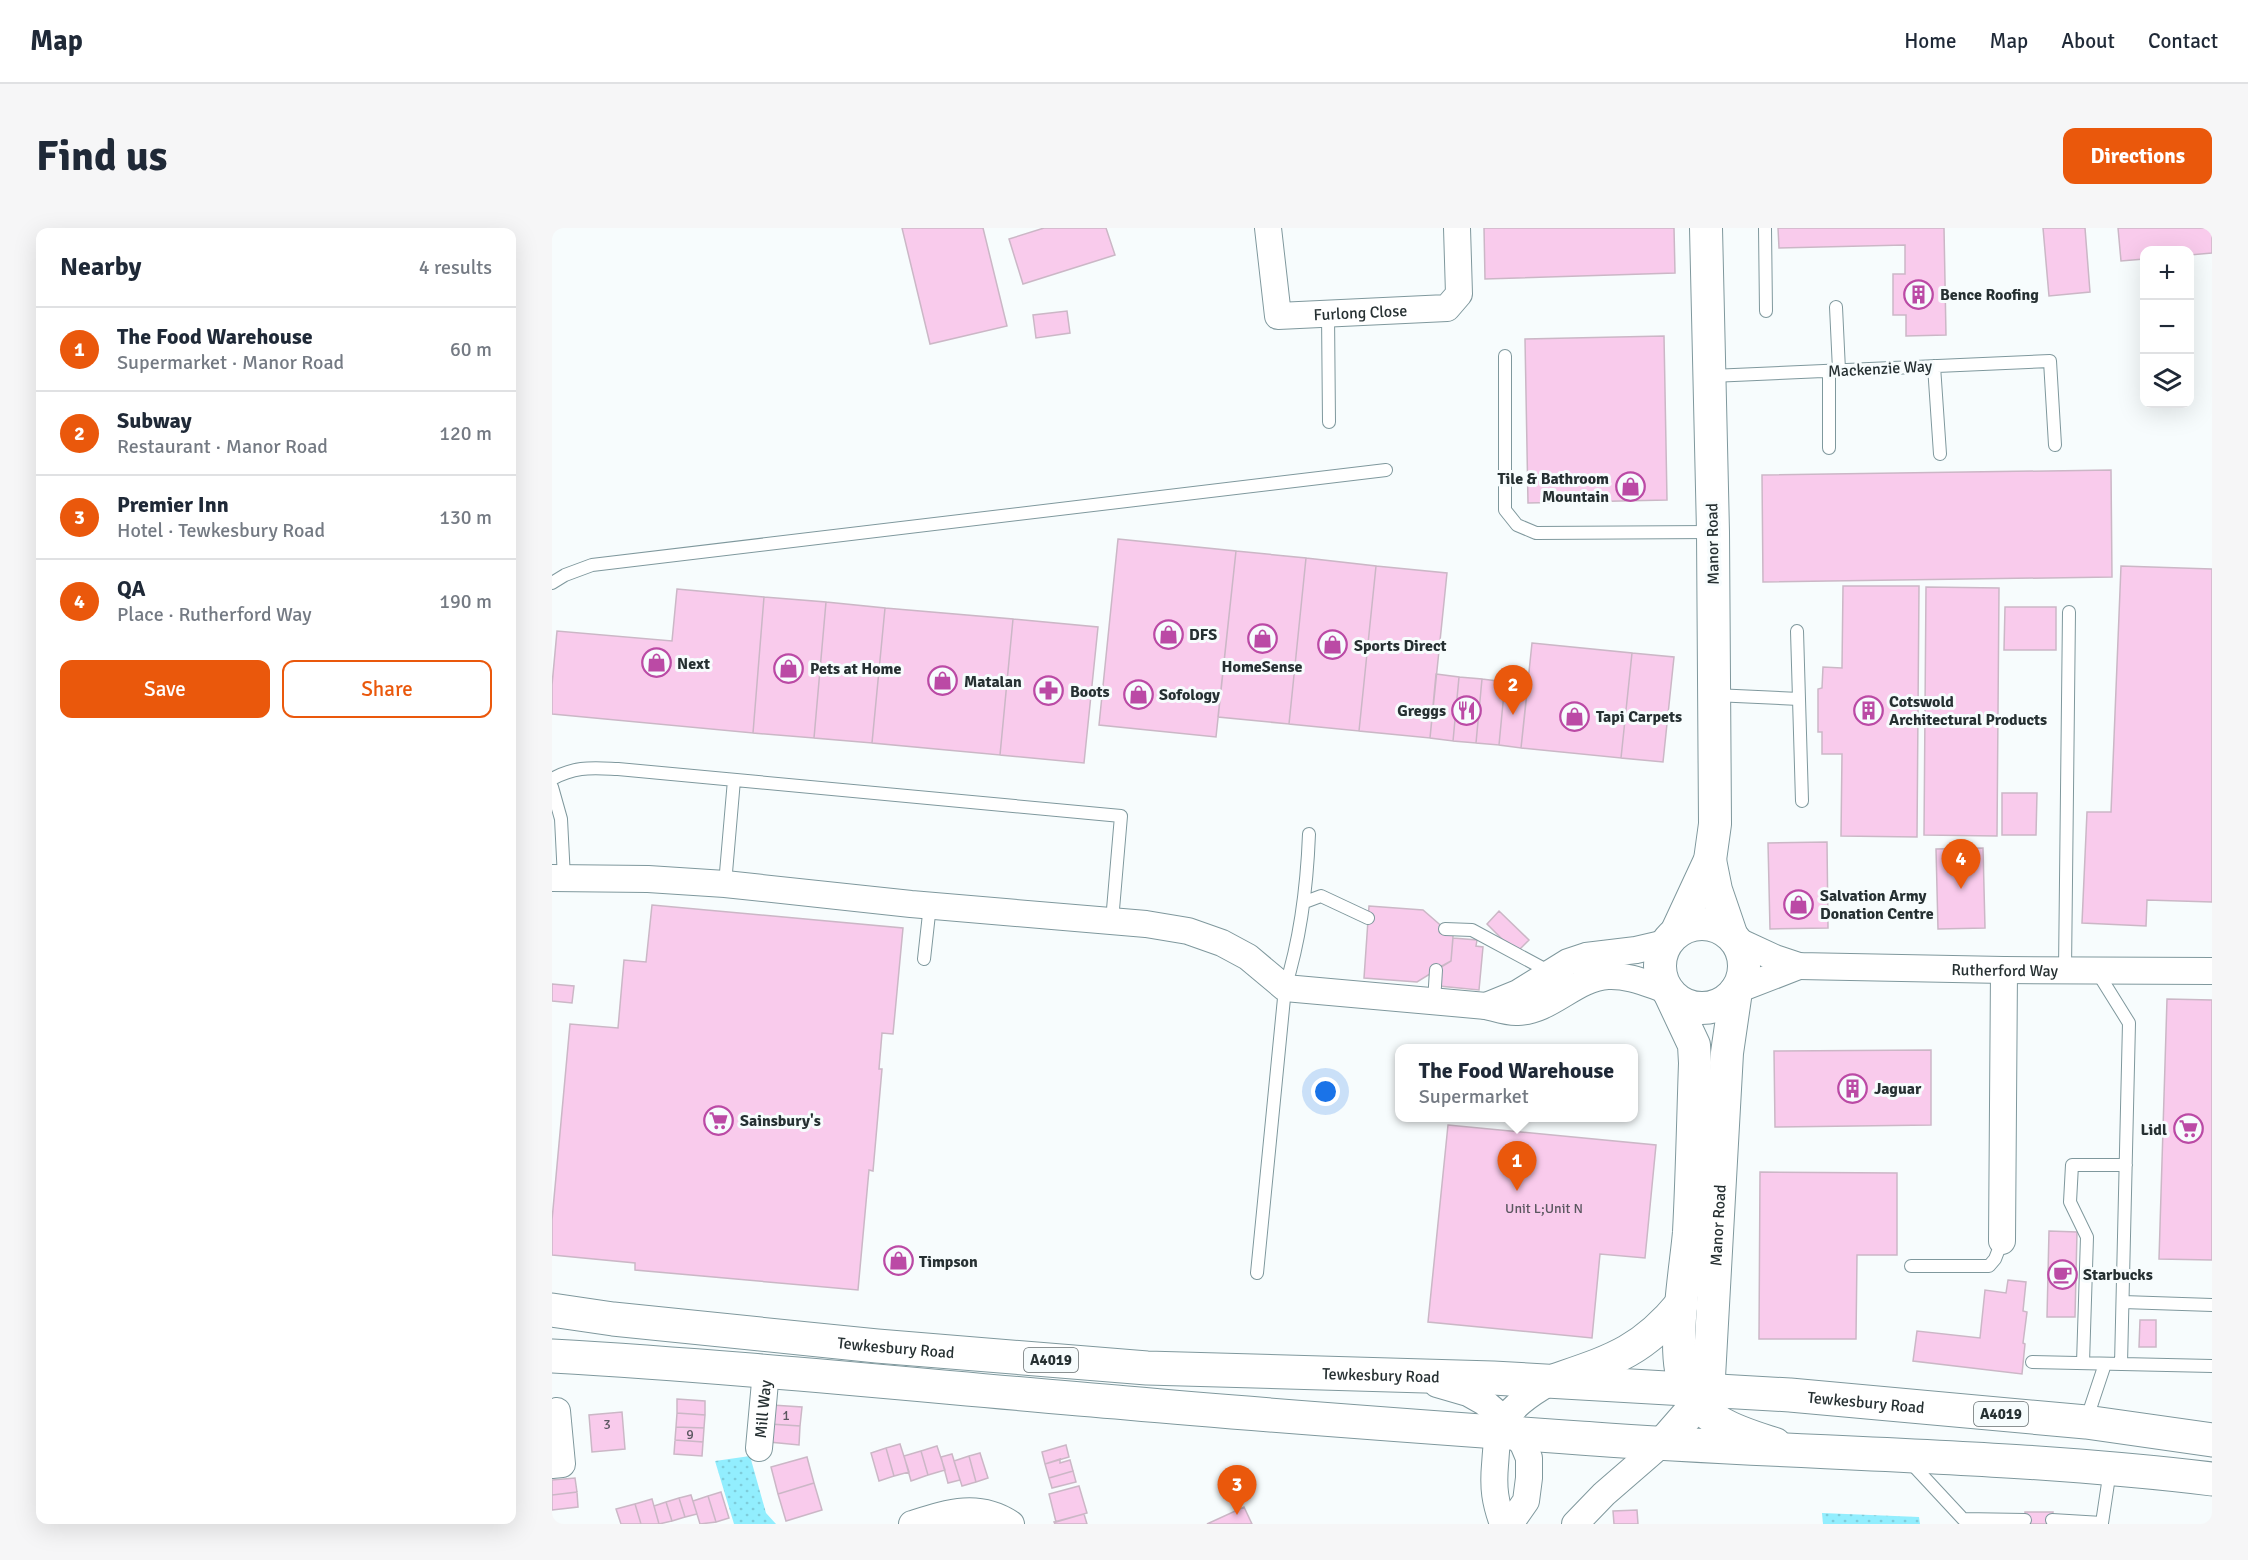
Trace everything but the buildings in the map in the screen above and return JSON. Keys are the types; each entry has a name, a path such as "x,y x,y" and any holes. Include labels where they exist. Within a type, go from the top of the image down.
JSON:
{"highway":[{"name":"Tewkesbury Road","path":"552,1310 614,1320 866,1345 1147,1368 1552,1381 1697,1394 1790,1395 2086,1422 2212,1440"},
{"path":"552,1335 598,1339 622,1347 646,1362"},
{"name":"A4019","path":"552,1356 766,1371 1133,1404 1507,1428 1664,1442 2110,1469 2212,1479"}],"street":[{"name":"Furlong Close","path":"1268,228 1278,316 1447,308 1459,294 1457,228"},
{"name":"Manor Road","path":"1671,937 1710,860 1715,824 1713,532 1706,228"},
{"name":"Manor Road","path":"1710,860 1716,890 1733,937"},
{"path":"558,878 648,879 725,884 1146,924 1188,932 1222,943 1248,957 1285,988 1486,1006 1517,1012 1550,1001 1585,982 1610,976 1637,980 1668,992"},
{"path":"1486,1006 1518,993 1568,962 1586,956 1636,950 1671,937 1690,925 1704,923 1719,926 1733,937 1742,951 1745,964 1743,978 1737,991 1722,1003 1704,1009 1679,1002 1668,992 1661,979 1659,967 1661,955 1671,937"},
{"name":"Rutherford Way","path":"1733,937 1775,958 1799,966 2212,971"},
{"name":"Rutherford Way","path":"1737,991 1799,966"},
{"path":"2002,1241 2004,970"},
{"name":"Manor Road","path":"1668,992 1691,1038 1695,1064 1689,1233 1679,1366 1697,1394 1708,1377 1727,1053 1737,991"},
{"path":"1503,1524 1495,1502 1495,1473 1507,1428 1521,1401 1552,1381 1599,1365 1635,1348 1661,1328 1682,1303"},
{"name":"Mill Way","path":"759,1448 766,1371"},
{"path":"1408,1375 1468,1393 1484,1402 1529,1458 1526,1501 1510,1524"},
{"path":"1575,1523 1604,1494 1664,1442 1697,1394 1712,1418 1730,1429 1790,1449"},
{"path":"552,1465 562,1464 557,1411"},
{"path":"912,1524 955,1511 969,1510 997,1516 1011,1524"}],"lane":[{"path":"1765,228 1766,311"},
{"path":"1829,448 1836,307"},
{"path":"1328,314 1329,422"},
{"path":"1505,356 1505,510 1517,525 1536,533 1713,532"},
{"name":"Mackenzie Way","path":"1710,376 2050,361 2055,445"},
{"path":"1934,366 1940,454"},
{"path":"552,583 565,575 592,565 1386,470"},
{"path":"2065,970 2069,612"},
{"path":"1797,631 1802,801"},
{"path":"1714,695 1799,699"},
{"path":"552,779 567,771 581,768 618,768 1121,816 1112,921"},
{"path":"725,884 734,780"},
{"path":"552,787 561,819 558,878"},
{"path":"1257,1273 1285,988 1295,957 1305,902 1309,834"},
{"path":"1305,902 1321,896 1368,918"},
{"path":"924,959 930,905"},
{"path":"1445,929 1472,930 1550,972"},
{"path":"1434,1002 1436,970"},
{"path":"2096,970 2129,1023 2121,1364"},
{"path":"2083,1363 2087,1237 2070,1202 2072,1165 2126,1166"},
{"path":"1911,1266 1989,1266 1995,1259 2002,1241"},
{"path":"2123,1302 2212,1305"},
{"path":"2032,1362 2212,1365"},
{"path":"2086,1422 2105,1364"},
{"path":"1905,1456 1963,1521 2025,1520"},
{"path":"2052,1520 2102,1524 2110,1469"}],"shaded area":[{"path":"750,1456 766,1513 776,1524 734,1524 715,1461"},
{"path":"1822,1513 1919,1517 1920,1524 1823,1524"}],"place":[{"name":"Bence Roofing","path":"1919,294"},
{"name":"Tile & Bathroom Mountain","path":"1630,487"},
{"name":"DFS","path":"1168,634"},
{"name":"HomeSense","path":"1262,638"},
{"name":"Sports Direct","path":"1333,645"},
{"name":"Next","path":"656,663"},
{"name":"Pets at Home","path":"789,668"},
{"name":"Matalan","path":"943,681"},
{"name":"Boots","path":"1049,691"},
{"name":"Sofology","path":"1138,694"},
{"name":"Greggs","path":"1467,710"},
{"name":"Cotswold Architectural Products","path":"1868,710"},
{"name":"Subway","path":"1513,715"},
{"name":"Tapi Carpets","path":"1575,716"},
{"name":"QA","path":"1961,889"},
{"name":"Salvation Army Donation Centre","path":"1799,904"},
{"name":"Jaguar","path":"1853,1088"},
{"name":"Sainsbury's","path":"719,1120"},
{"name":"Lidl","path":"2188,1129"},
{"name":"The Food Warehouse","path":"1517,1191"},
{"name":"Timpson","path":"898,1261"},
{"name":"Starbucks","path":"2062,1274"},
{"name":"Premier Inn","path":"1237,1515"}]}
